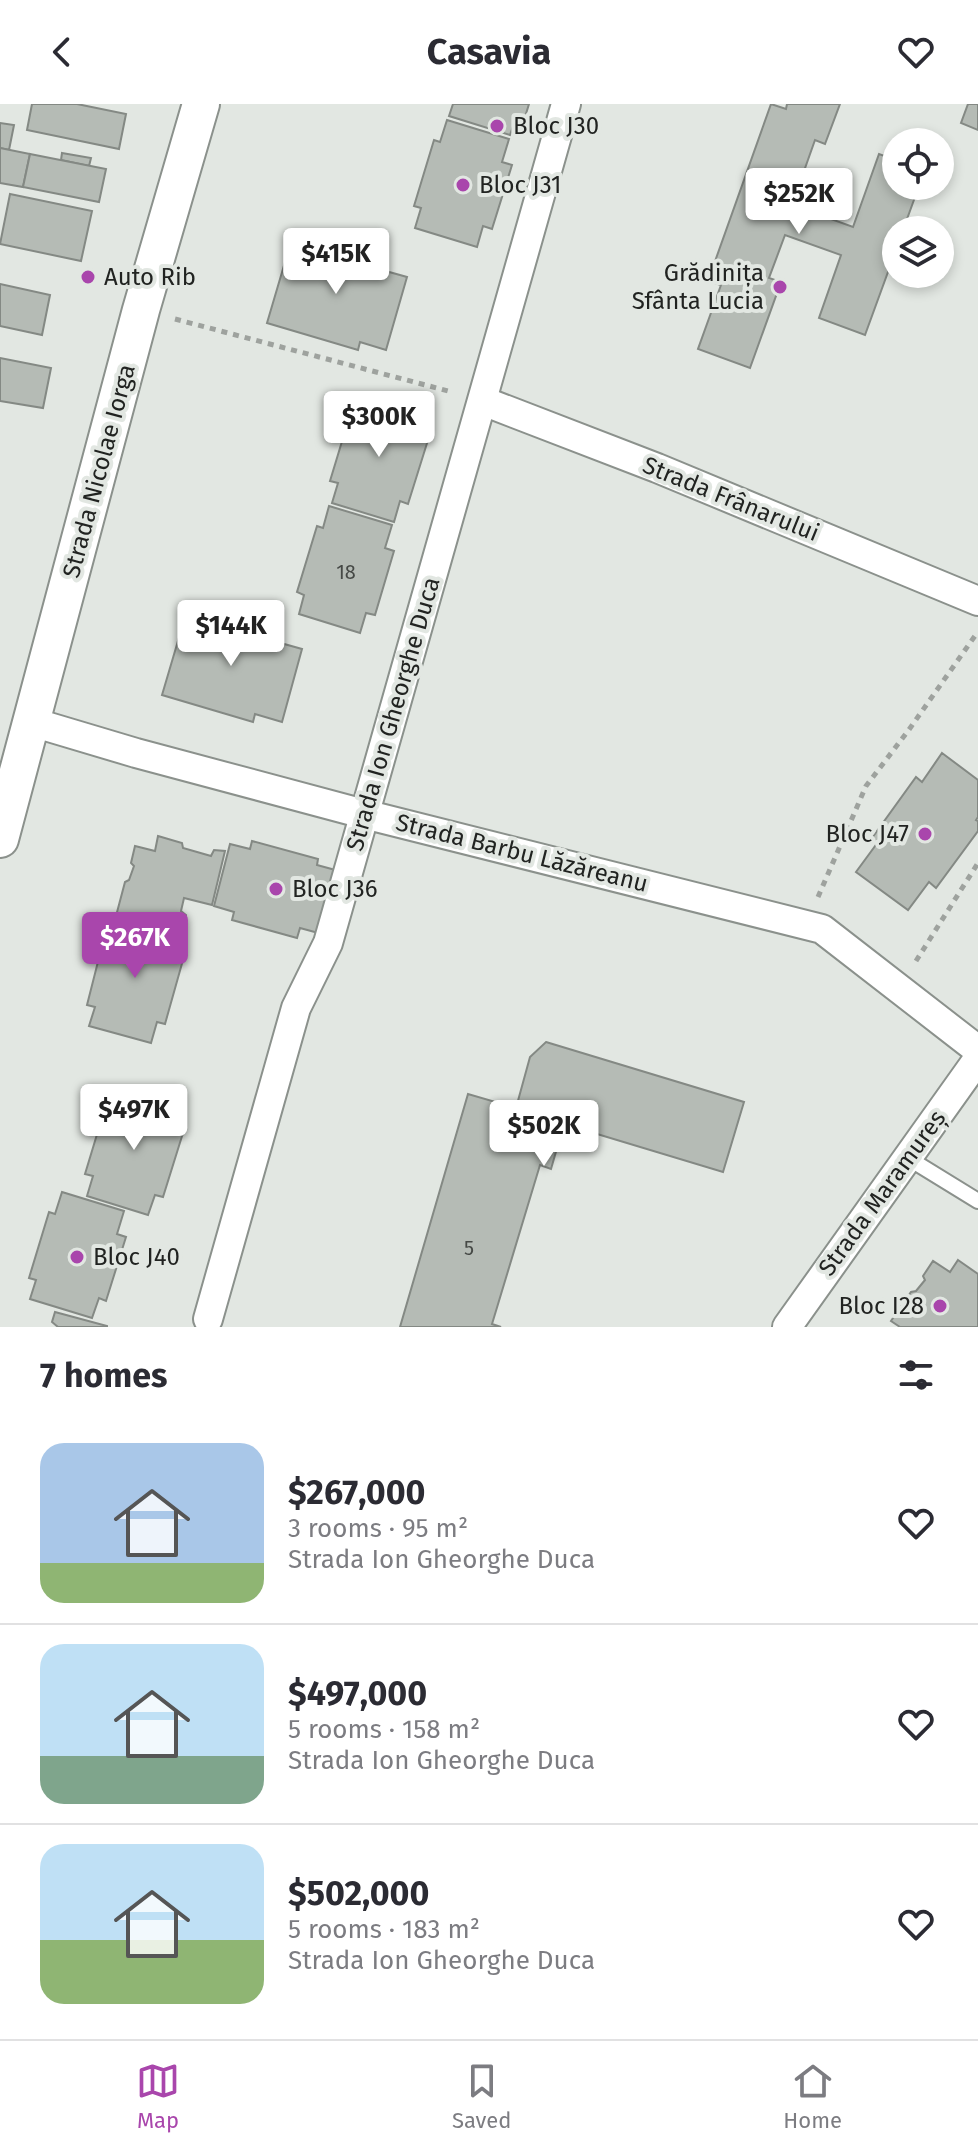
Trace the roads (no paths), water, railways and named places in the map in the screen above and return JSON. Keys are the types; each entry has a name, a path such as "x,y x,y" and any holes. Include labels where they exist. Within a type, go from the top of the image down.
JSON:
{"street":[{"name":"Strada Nicolae Iorga","path":"0,839 141,310 201,104"},
{"name":"Strada Ion Gheorghe Duca","path":"208,1319 296,1008 328,943 566,104"},
{"name":"Strada Frânarului","path":"483,401 657,468 978,601"},
{"name":"Strada Barbu Lăzăreanu","path":"32,722 107,746 364,814 822,929 978,1050"},
{"name":"Strada Maramureș","path":"787,1327 978,1059"}],"lane":[{"path":"908,1158 978,1201"}],"place":[{"name":"Bloc J30","path":"497,126"},
{"name":"Bloc J31","path":"463,185"},
{"name":"Auto Rib","path":"88,277"},
{"name":"Grădinița Sfânta Lucia","path":"780,287"},
{"name":"Bloc J47","path":"925,834"},
{"name":"Bloc J36","path":"276,889"},
{"name":"Bloc J40","path":"77,1257"},
{"name":"Bloc I28","path":"940,1306"}]}
